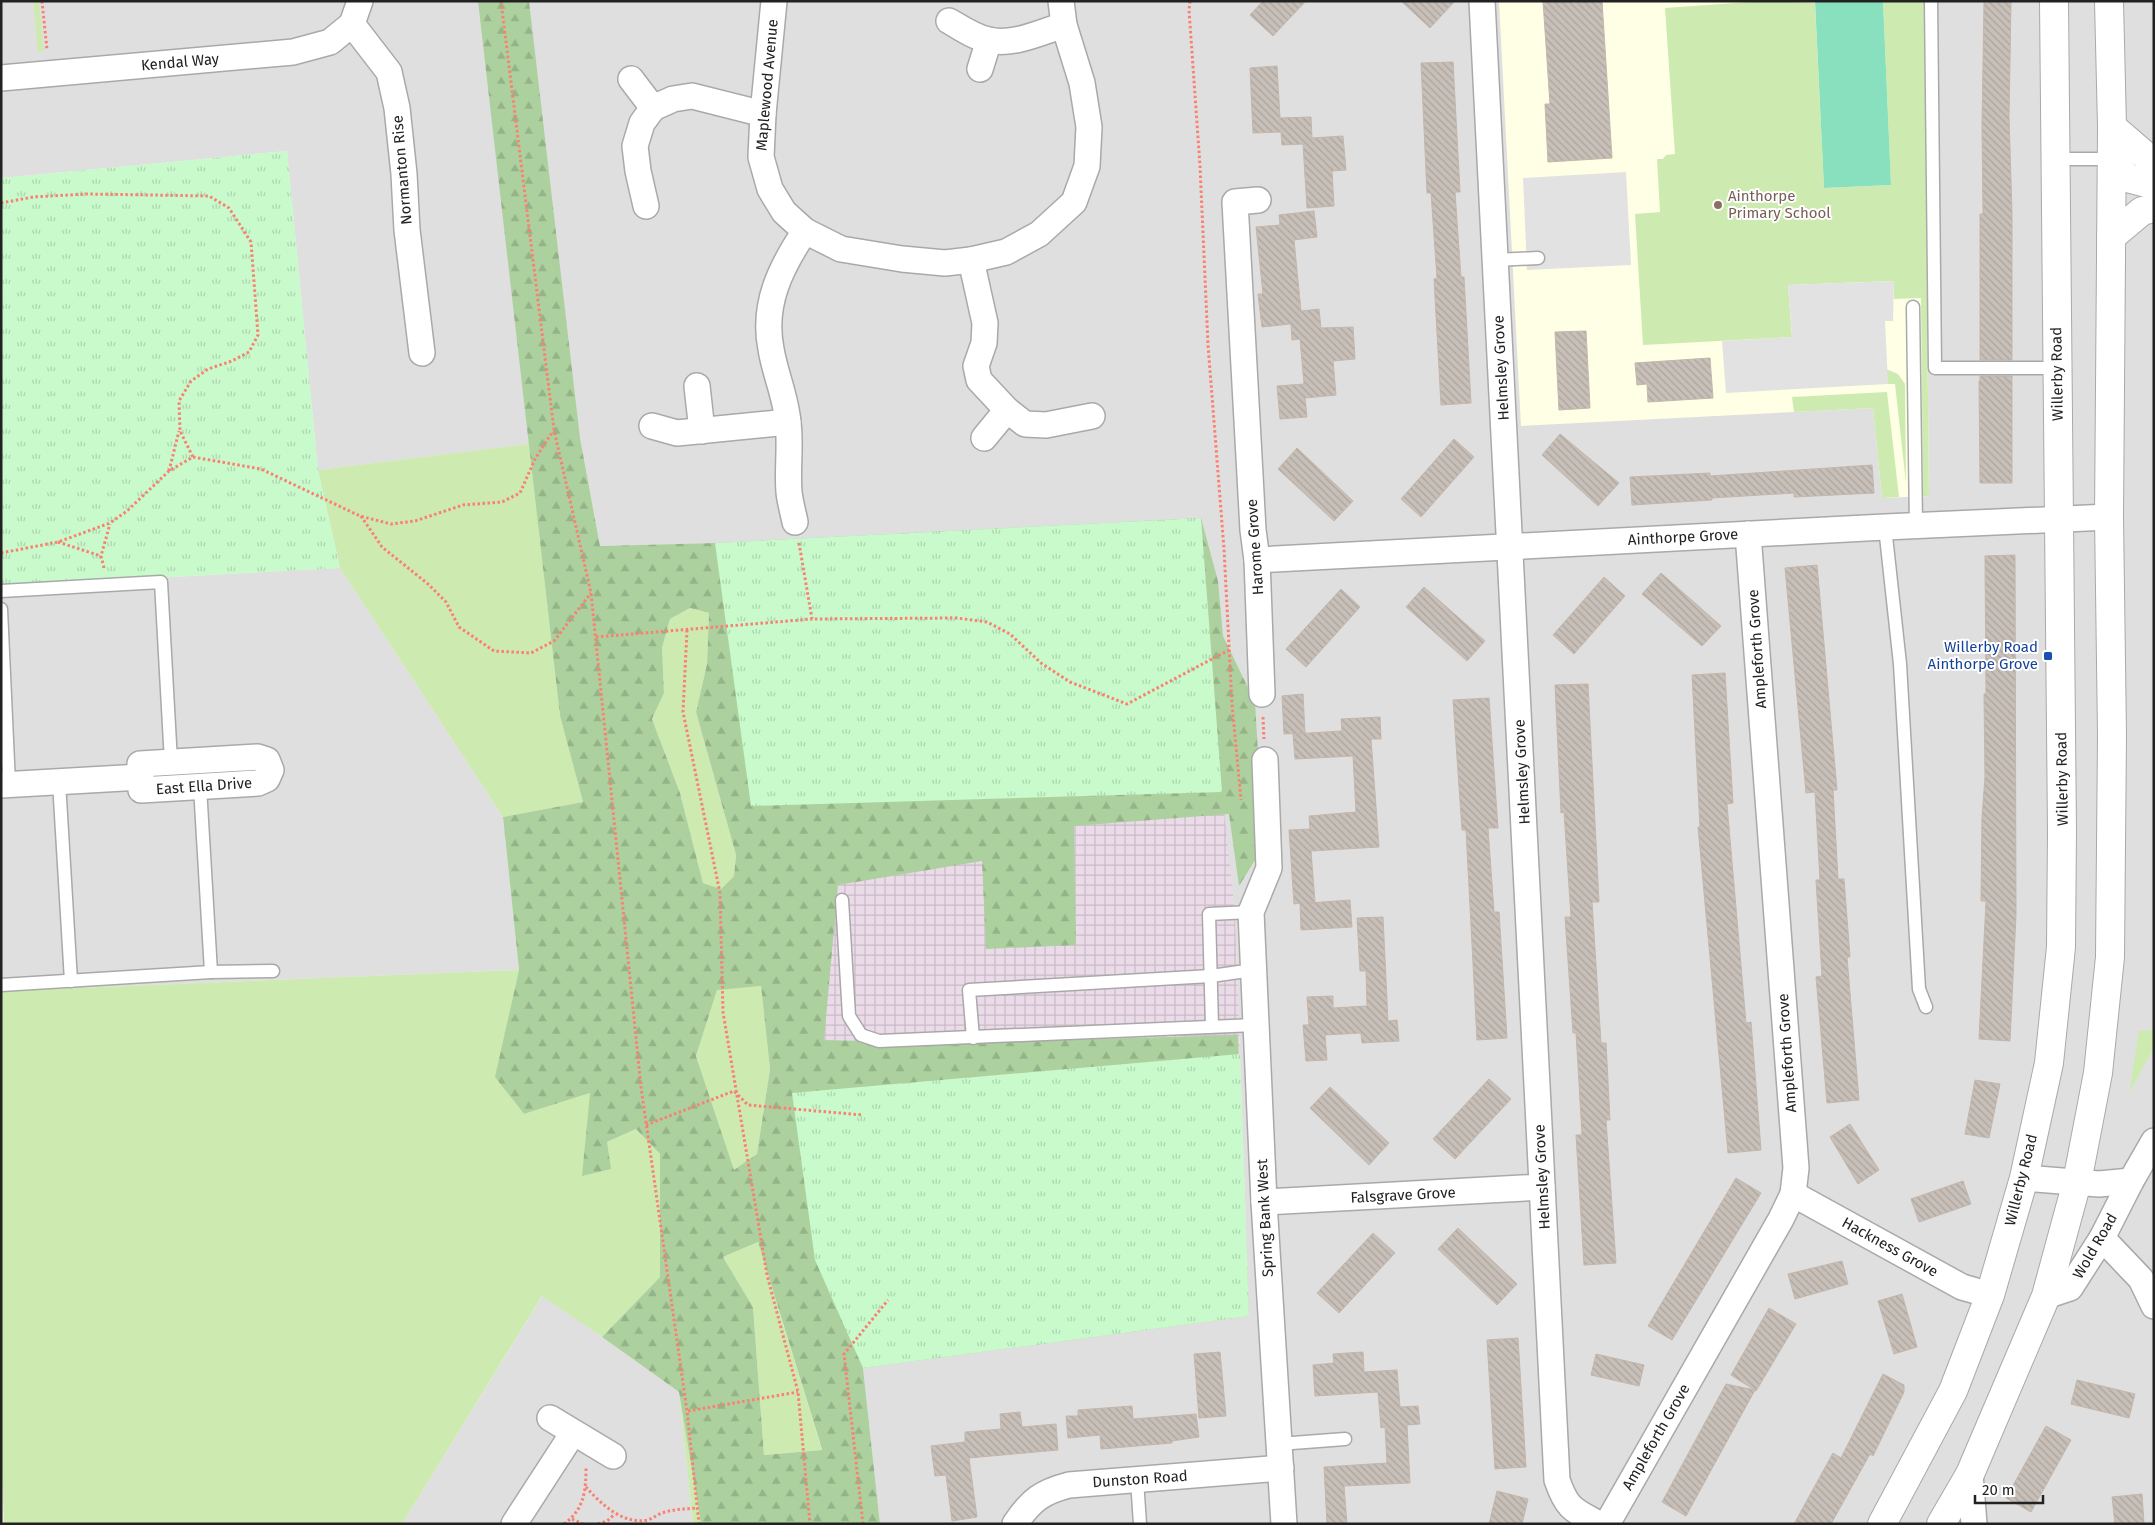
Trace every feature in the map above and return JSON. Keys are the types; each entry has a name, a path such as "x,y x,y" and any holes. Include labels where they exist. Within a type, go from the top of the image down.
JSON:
{"street":[{"path":"352,24 360,1"},
{"name":"Maplewood Avenue","path":"774,1 763,114 761,157 770,189 784,212 805,231 841,249 902,259 945,263 972,260 1006,252 1039,234 1074,202 1087,166 1089,127 1082,83 1063,13"},
{"name":"Helmsley Grove","path":"1482,1 1557,1480 1564,1500 1575,1511 1599,1524"},
{"name":"Willerby Road","path":"1882,1524 1953,1392 1990,1295 2024,1178 2049,1063 2061,947 2062,832 2054,1"},
{"path":"1941,1524 1970,1474 2046,1296 2077,1182 2098,1073 2110,957 2112,734 2109,517 2112,127 2109,1"},
{"path":"949,21 969,33 989,40 1007,41 1063,13"},
{"name":"Kendal Way","path":"1,78 293,52 330,42 352,24"},
{"name":"Normanton Rise","path":"352,24 388,72 397,108 404,174 407,230 422,354"},
{"path":"980,69 989,40"},
{"path":"632,79 653,108"},
{"path":"646,206 638,171 636,146 642,123 653,108 673,98 692,96 763,114"},
{"path":"2112,127 2154,163"},
{"path":"2111,159 2127,178 2154,185"},
{"name":"Harome Grove","path":"1258,200 1235,202 1252,530 1257,560 1262,694"},
{"path":"2110,237 2142,211 2154,208"},
{"path":"795,522 789,492 790,453 788,422 783,391 771,349 768,320 774,288 787,257 805,231"},
{"path":"972,260 985,323 984,343 976,366 979,380 1006,410 1025,424 1046,425 1092,416"},
{"path":"697,386 702,431"},
{"path":"984,438 1006,410"},
{"path":"652,426 677,433 788,422"},
{"name":"Ainthorpe Grove","path":"1257,560 1916,525 2109,517"},
{"name":"Ampleforth Grove","path":"1607,1524 1781,1219 1793,1194 1796,1168 1748,534"},
{"name":"East Ella Drive","path":"258,757 267,760 271,770 267,779 258,783 200,787 141,790 141,777 140,764 258,757"},
{"path":"1251,912 1269,868 1265,760"},
{"name":"East Ella Drive","path":"5,785 141,777"},
{"name":"Spring Bank West","path":"1251,912 1264,1202 1284,1524"},
{"name":"Wold Road","path":"2046,1296 2070,1288 2102,1238 2154,1141"},
{"path":"2024,1178 2099,1184 2131,1181"},
{"name":"Falsgrave Grove","path":"1264,1202 1542,1187"},
{"name":"Hackness Grove","path":"1793,1194 1962,1287 1990,1295"},
{"path":"2102,1238 2141,1279 2154,1306"},
{"path":"550,1418 604,1451"},
{"path":"514,1524 573,1433"},
{"name":"Dunston Road","path":"1015,1524 1028,1505 1047,1491 1069,1485 1137,1480 1280,1456"},
{"path":"1970,1474 1974,1524"}],"lane":[{"path":"1931,1 1935,368 2057,368"},
{"path":"2055,159 2111,159"},
{"path":"1495,260 1538,258"},
{"path":"1913,306 1916,525"},
{"path":"1885,527 1900,674 1918,989 1926,1007"},
{"path":"1,591 161,582 171,762"},
{"path":"1,609 5,785"},
{"path":"59,782 71,981"},
{"path":"200,787 211,972"},
{"path":"842,900 849,1016 861,1035 879,1041 1255,1025"},
{"path":"1212,1026 1209,914 1251,912"},
{"path":"973,1038 969,990 1211,976 1253,970"},
{"path":"1,985 211,972 273,971"},
{"path":"1280,1456 1345,1440"},
{"path":"1137,1480 1140,1524"}],"path":[{"path":"42,1 49,73"},
{"path":"501,1 554,430 591,593 640,1087 688,1411 699,1524"},
{"path":"1190,1 1208,345 1241,803"},
{"path":"1,203 33,197 86,194 209,196 228,208 250,242 258,335 249,352 232,361 208,369 192,381 179,401 180,431 170,471"},
{"path":"1,553 58,542 110,523 127,511 170,471 193,457 261,469 360,516 391,524 415,521 463,505 502,502 520,493 534,459 554,430"},
{"path":"180,431 193,457"},
{"path":"360,516 382,547 428,584 446,602 459,627 494,651 531,653 554,641 591,593"},
{"path":"795,522 812,619"},
{"path":"107,585 101,556 110,523"},
{"path":"58,542 101,556"},
{"path":"596,637 812,619 957,618 987,622 1010,634 1042,663 1070,682 1127,704 1229,650"},
{"path":"687,630 684,712 720,893 723,1012 734,1091 767,1276 798,1392 810,1524"},
{"path":"1262,694 1265,760"},
{"path":"646,1125 734,1091"},
{"path":"734,1091 748,1105 863,1115"},
{"path":"864,1524 844,1354 888,1300"},
{"path":"688,1411 798,1392"},
{"path":"564,1524 572,1519 583,1502 586,1487 585,1460 604,1451"},
{"path":"586,1487 601,1504 615,1514 632,1521 647,1520 676,1510 697,1508"},
{"path":"598,1524 607,1521 615,1514"},
{"path":"572,1519 582,1524"}],"shaded area":[{"path":"1,1 2154,1 2154,1524 880,1524 863,1368 1249,1316 1235,914 715,543 600,546 580,438 318,470 287,151 1,178"},
{"name":"Ainthorpe Primary School","path":"1499,1 1924,1 1929,496 1882,498 1873,408 1521,426"},
{"path":"1626,172 1631,265 1527,270 1523,178"},
{"path":"1894,281 1893,321 1885,321 1888,384 1726,393 1722,341 1792,337 1788,285"},
{"path":"340,568 503,817 519,970 1,991 1,586"},
{"path":"1222,792 1235,914 1240,1054 792,1093 751,806"},
{"path":"543,1295 679,1392 693,1524 402,1524"}],"green space":[{"path":"33,1 39,1 44,51 38,52"},
{"path":"478,1 529,1 580,438 600,546 715,543 1201,518 1218,581 1223,636 1255,702 1261,803 1257,857 1239,886 1229,814 1074,826 1076,945 986,949 982,861 838,885 824,1040 951,1043 1238,1035 1249,1316 863,1368 880,1524 701,1524 679,1392 602,1337 660,1277 660,1154 636,1129 607,1142 611,1169 582,1176 590,1093 524,1114 495,1077 519,970 503,817 583,802 560,716","holes":["690,608 709,613 707,664 696,712 736,855 734,876 721,889 703,883 680,793 652,719 664,693 662,648 670,619","761,986 770,1069 757,1154 734,1170 696,1056 717,990","758,1242 822,1450 764,1455 753,1307 723,1257"]},
{"path":"1764,1 1815,3 1824,188 1891,185 1883,1 1924,1 1929,496 1923,496 1921,298 1894,299 1894,281 1788,285 1792,337 1643,345 1635,214 1660,212 1657,159 1663,159 1666,155 1675,154 1665,8"},
{"path":"1815,1 1883,1 1891,185 1824,188"},
{"path":"287,151 318,470 340,568 1,586 1,178"},
{"path":"1886,369 1898,374 1905,384 1906,483 1895,384 1888,384"},
{"path":"1887,392 1899,497 1882,498 1873,408 1794,412 1792,397"},
{"path":"529,444 560,716 583,802 503,817 340,568 318,470"},
{"path":"1201,518 1222,792 751,806 715,543"},
{"path":"690,608 709,613 707,664 696,712 736,855 734,876 721,889 703,883 680,793 652,719 664,693 662,648 670,619"},
{"path":"519,970 496,1077 524,1114 590,1093 607,1142 636,1129 660,1154 660,1277 602,1337 542,1296 402,1524 4,1524 1,1449 1,991"},
{"path":"761,986 770,1069 757,1154 734,1171 696,1056 717,989"},
{"path":"2154,1030 2154,1048 2129,1093 2139,1031"},
{"path":"1240,1054 1249,1316 863,1368 815,1260 792,1093"},
{"path":"758,1242 822,1450 764,1455 753,1307 723,1257"},
{"path":"679,1392 699,1511 701,1524 693,1524"}],"building":[{"path":"1263,1 1306,1 1273,36 1250,15"},
{"path":"1401,1 1455,1 1430,28"},
{"path":"1543,1 1602,1 1612,158 1548,162 1545,104 1550,104"},
{"path":"1984,1 2011,1 2009,117 2012,213 2012,360 1980,360 1980,214 1983,214"},
{"path":"1453,62 1460,192 1455,192 1461,277 1464,277 1471,403 1441,405 1434,279 1437,278 1431,193 1427,193 1421,63"},
{"path":"1277,66 1280,118 1311,117 1312,138 1343,136 1346,170 1332,171 1334,206 1307,208 1303,144 1282,145 1281,132 1253,133 1250,68"},
{"path":"1314,211 1317,237 1294,240 1301,311 1319,309 1321,328 1353,327 1355,359 1333,361 1336,395 1305,398 1307,417 1280,419 1277,386 1304,384 1300,339 1292,340 1291,324 1262,327 1258,294 1263,294 1256,227 1280,225 1279,215"},
{"path":"1586,331 1590,408 1559,410 1555,332"},
{"path":"1710,358 1713,398 1648,402 1647,384 1637,385 1635,363"},
{"path":"1980,376 2012,376 2012,483 1980,483"},
{"path":"1560,434 1619,483 1598,506 1542,455"},
{"path":"1454,439 1474,457 1421,517 1401,499"},
{"path":"1297,448 1353,501 1334,521 1278,469"},
{"path":"1872,465 1874,493 1794,497 1794,493 1632,505 1630,477 1710,473 1710,476"},
{"path":"2015,555 2016,915 2010,1041 1979,1039 1986,901 1981,901 1982,817 1985,777 1984,694 1986,694 1985,556"},
{"path":"1817,565 1837,790 1833,790 1838,879 1844,879 1850,957 1847,957 1859,1100 1827,1103 1816,977 1822,976 1816,880 1820,880 1815,792 1806,793 1785,568"},
{"path":"1661,573 1721,626 1702,646 1642,594"},
{"path":"1604,577 1625,596 1574,654 1553,635"},
{"path":"1424,587 1485,641 1467,661 1406,607"},
{"path":"1341,589 1360,607 1306,667 1286,649"},
{"path":"1725,673 1733,803 1727,804 1746,1023 1751,1022 1761,1150 1728,1153 1698,827 1700,827 1692,675"},
{"path":"1588,684 1599,902 1592,902 1601,1043 1606,1043 1610,1120 1606,1120 1616,1263 1584,1265 1576,1135 1582,1135 1576,1033 1573,1033 1565,917 1571,917 1564,812 1561,813 1555,685"},
{"path":"1303,694 1305,733 1284,734 1282,696"},
{"path":"1489,698 1498,828 1488,828 1494,912 1499,912 1507,1038 1477,1040 1466,830 1462,830 1453,700"},
{"path":"1380,717 1381,739 1371,739 1379,847 1311,851 1315,902 1310,903 1350,900 1352,927 1301,930 1300,903 1294,904 1289,830 1310,829 1309,816 1356,812 1353,756 1295,759 1293,734 1342,731 1341,719"},
{"path":"1383,917 1388,1021 1397,1020 1399,1041 1362,1043 1361,1033 1325,1035 1327,1060 1306,1061 1303,1025 1309,1025 1307,997 1333,996 1333,1008 1367,1006 1366,971 1360,971 1357,918"},
{"path":"1489,1079 1511,1099 1455,1159 1433,1139"},
{"path":"1975,1080 2000,1084 1989,1138 1965,1134"},
{"path":"1330,1087 1389,1143 1369,1165 1310,1108"},
{"path":"1850,1124 1879,1170 1858,1184 1830,1137"},
{"path":"1736,1178 1761,1193 1672,1340 1648,1326"},
{"path":"1963,1181 1971,1204 1919,1222 1911,1199"},
{"path":"1458,1228 1517,1284 1497,1305 1438,1249"},
{"path":"1373,1233 1395,1253 1339,1313 1317,1293"},
{"path":"1842,1261 1848,1284 1795,1299 1788,1274"},
{"path":"1902,1294 1917,1347 1894,1354 1878,1301"},
{"path":"1769,1308 1796,1324 1756,1391 1731,1375"},
{"path":"1518,1338 1526,1467 1495,1469 1487,1340"},
{"path":"1220,1352 1226,1416 1199,1418 1194,1354"},
{"path":"1363,1352 1364,1372 1397,1370 1400,1407 1418,1406 1420,1424 1407,1425 1410,1483 1344,1486 1347,1524 1327,1524 1324,1467 1387,1463 1385,1427 1381,1428 1378,1392 1315,1396 1313,1365 1334,1363 1333,1354"},
{"path":"1596,1354 1644,1365 1639,1386 1591,1375"},
{"path":"1883,1374 1904,1385 1904,1392 1873,1456 1870,1454 1831,1524 1794,1524 1833,1453 1841,1458"},
{"path":"2077,1380 2135,1394 2129,1418 2071,1404"},
{"path":"1726,1384 1755,1390 1686,1516 1662,1502"},
{"path":"1132,1406 1133,1419 1196,1414 1199,1437 1172,1441 1172,1443 1101,1449 1100,1435 1068,1438 1066,1416 1078,1416 1078,1410"},
{"path":"1020,1412 1022,1427 1056,1424 1058,1450 969,1458 977,1517 952,1521 946,1475 935,1476 931,1446 965,1442 965,1432 1001,1429 1000,1414"},
{"path":"2046,1426 2071,1440 2031,1512 2006,1498"},
{"path":"1497,1491 1528,1499 1522,1524 1489,1524"},
{"path":"2142,1494 2144,1524 2115,1524 2112,1497"}],"place":[{"name":"Ainthorpe Primary School","path":"1718,205"},
{"name":"Willerby Road Ainthorpe Grove","path":"2048,656"}]}
